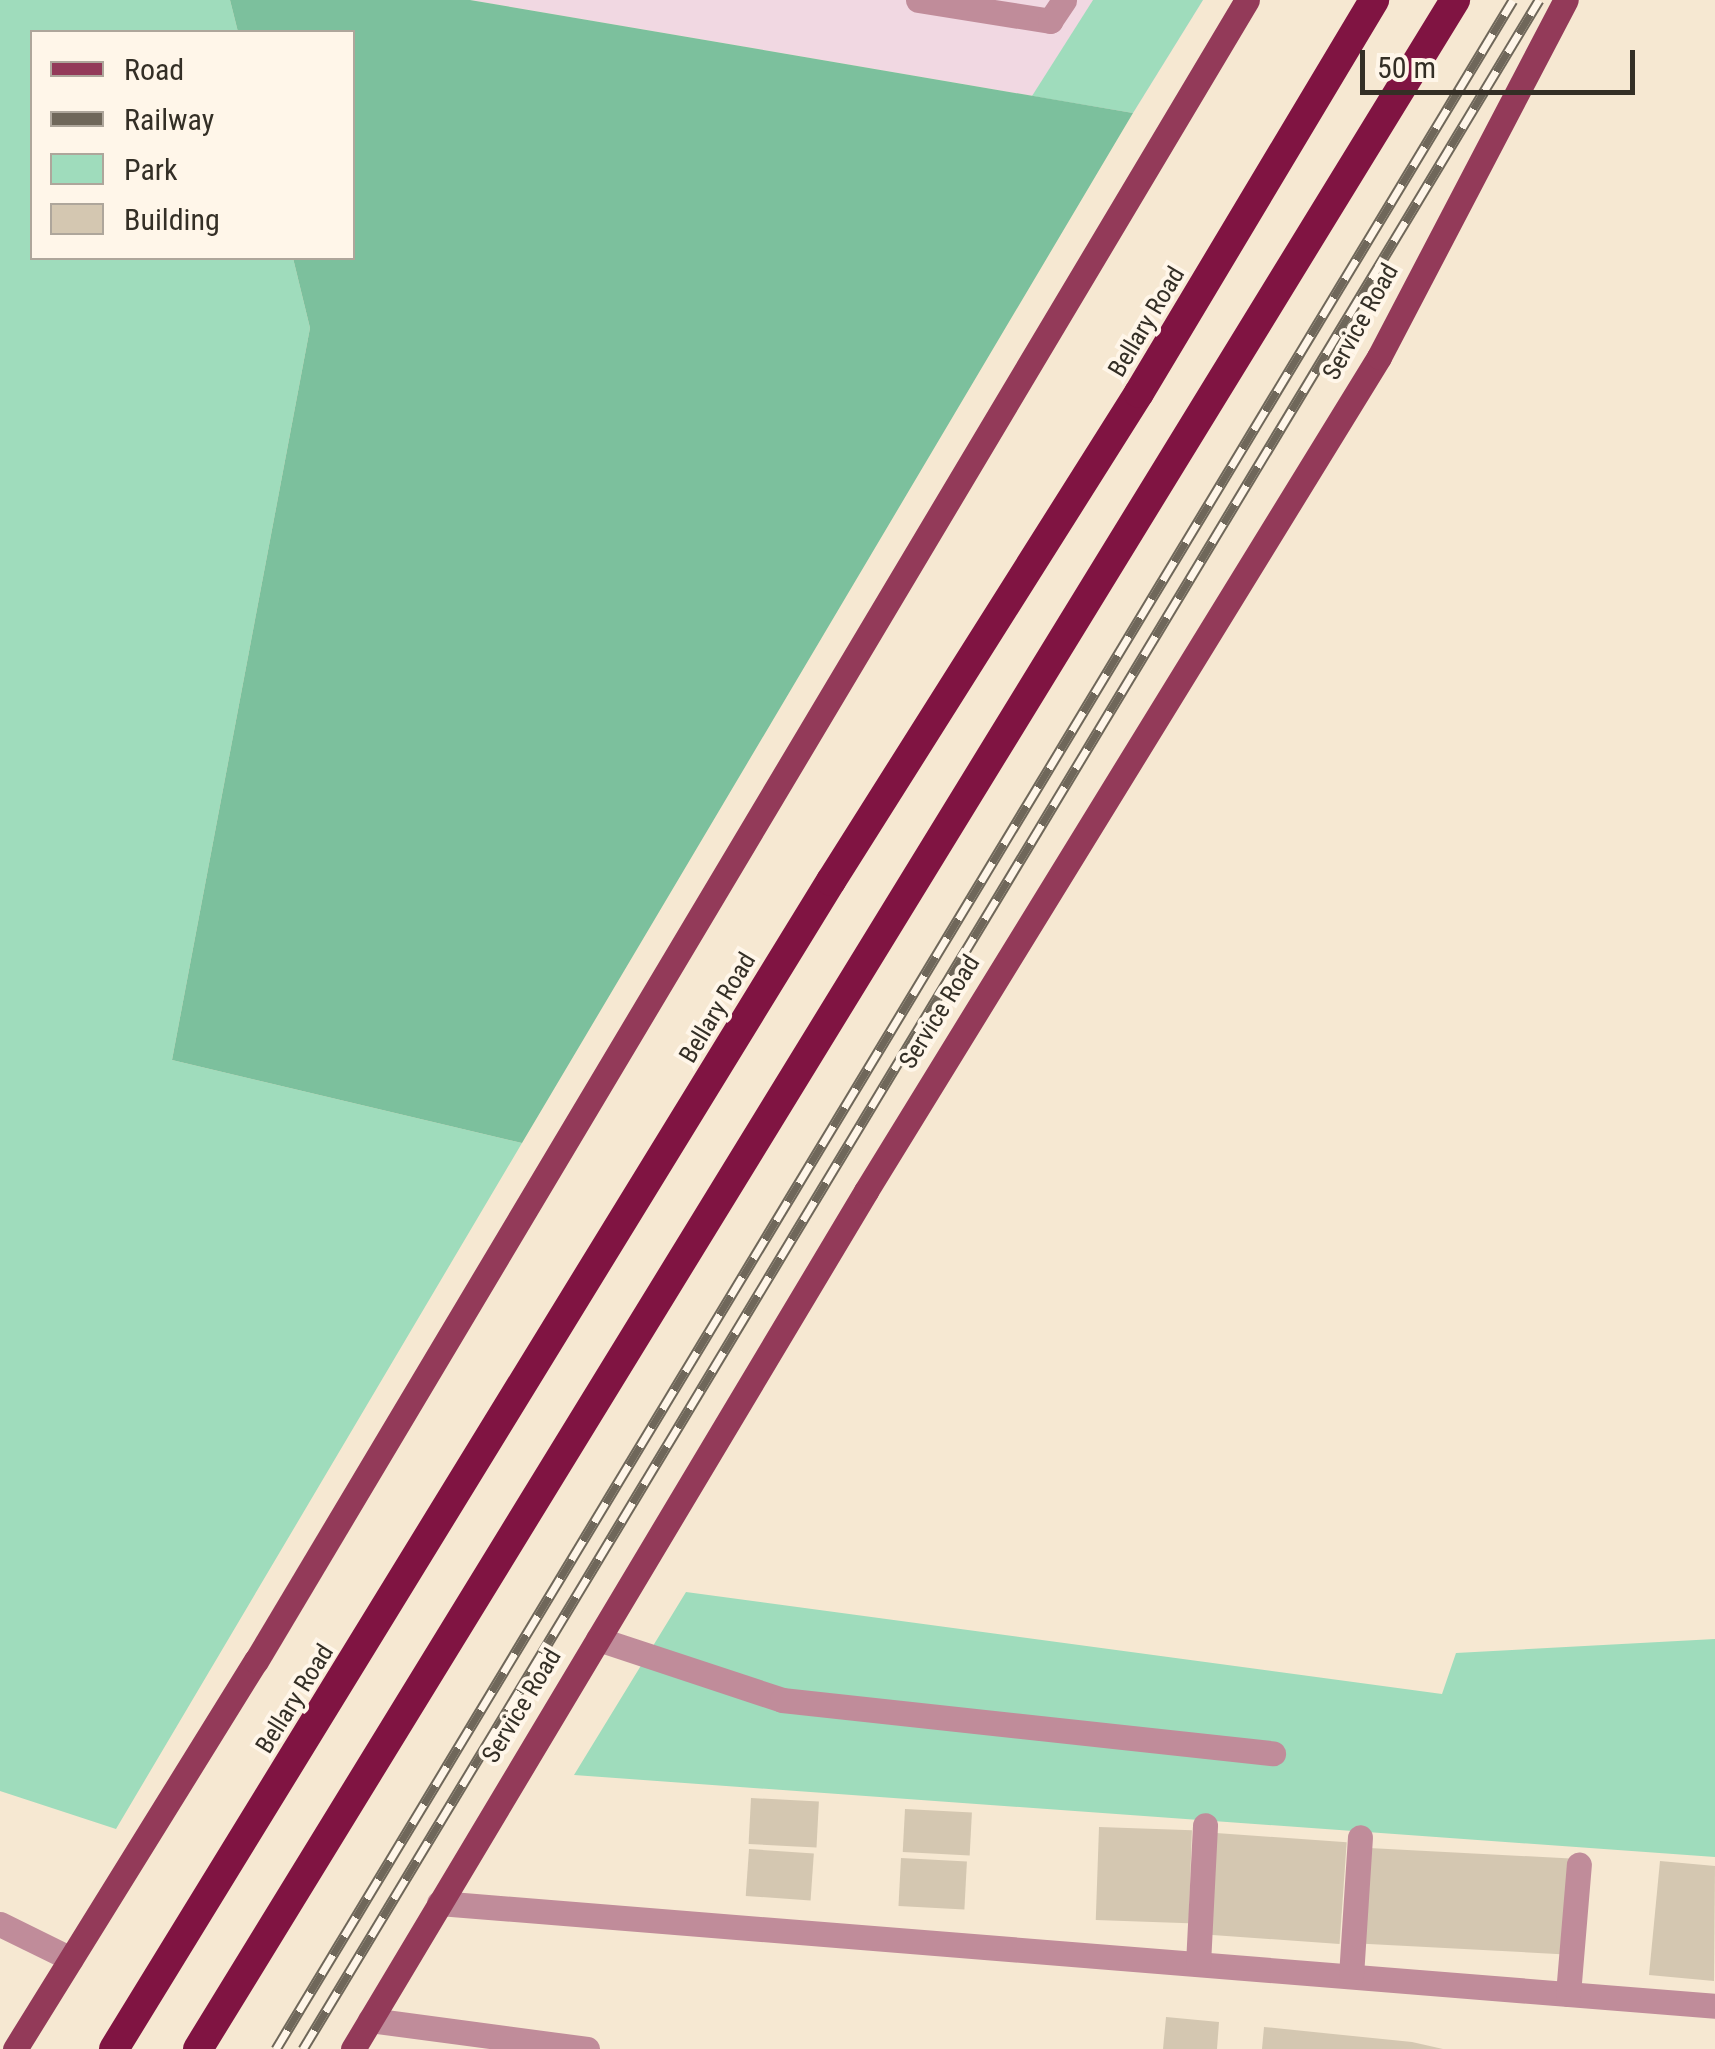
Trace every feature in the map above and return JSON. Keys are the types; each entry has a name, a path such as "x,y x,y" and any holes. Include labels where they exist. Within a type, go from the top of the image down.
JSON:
{"highway":[{"name":"Bellary Road","path":"114,2049 831,881 1139,393 1374,0"},
{"path":"198,2049 382,1756 837,998 1204,415 1455,0"}],"main road":[{"path":"15,2049 256,1661 1247,0"},
{"name":"Service Road","path":"352,2049 1379,357 1566,0"}],"street":[{"path":"918,0 1050,22 1064,0"},
{"path":"598,1639 782,1700 1272,1753"},
{"path":"1198,1964 1205,1825"},
{"path":"1351,1976 1360,1838"},
{"path":"1568,1994 1579,1864"},
{"path":"439,1903 1715,2006"},
{"path":"0,1924 71,1959"},
{"path":"370,2020 588,2049"}],"shaded area":[{"path":"470,0 1203,0 1133,113"}],"green space":[{"path":"0,0 230,0 238,30 30,30 30,260 293,260 310,328 172,1060 522,1143 116,1829 0,1791"},
{"path":"230,0 470,0 1133,113 522,1143 172,1060 310,328 293,260 355,260 355,30 238,30"},
{"path":"1093,0 1203,0 1133,113 1032,96"},
{"path":"686,1592 1442,1694 1456,1653 1715,1639 1715,1857 574,1775"}],"building":[{"path":"751,1798 819,1802 816,1847 749,1844"},
{"path":"905,1809 972,1813 970,1855 903,1852"},
{"path":"1099,1827 1192,1830 1189,1923 1096,1920"},
{"path":"1216,1833 1347,1842 1340,1944 1209,1935"},
{"path":"1369,1848 1571,1859 1566,1954 1364,1944"},
{"path":"749,1849 814,1854 811,1900 746,1896"},
{"path":"901,1858 967,1861 964,1909 898,1906"},
{"path":"1660,1861 1715,1866 1714,1981 1649,1975"},
{"path":"1166,2017 1219,2022 1217,2049 1163,2049"},
{"path":"1264,2027 1412,2042 1443,2049 1262,2049"}],"railway":[{"path":"276,2049 1513,0"},
{"path":"303,2049 1539,0"}]}
